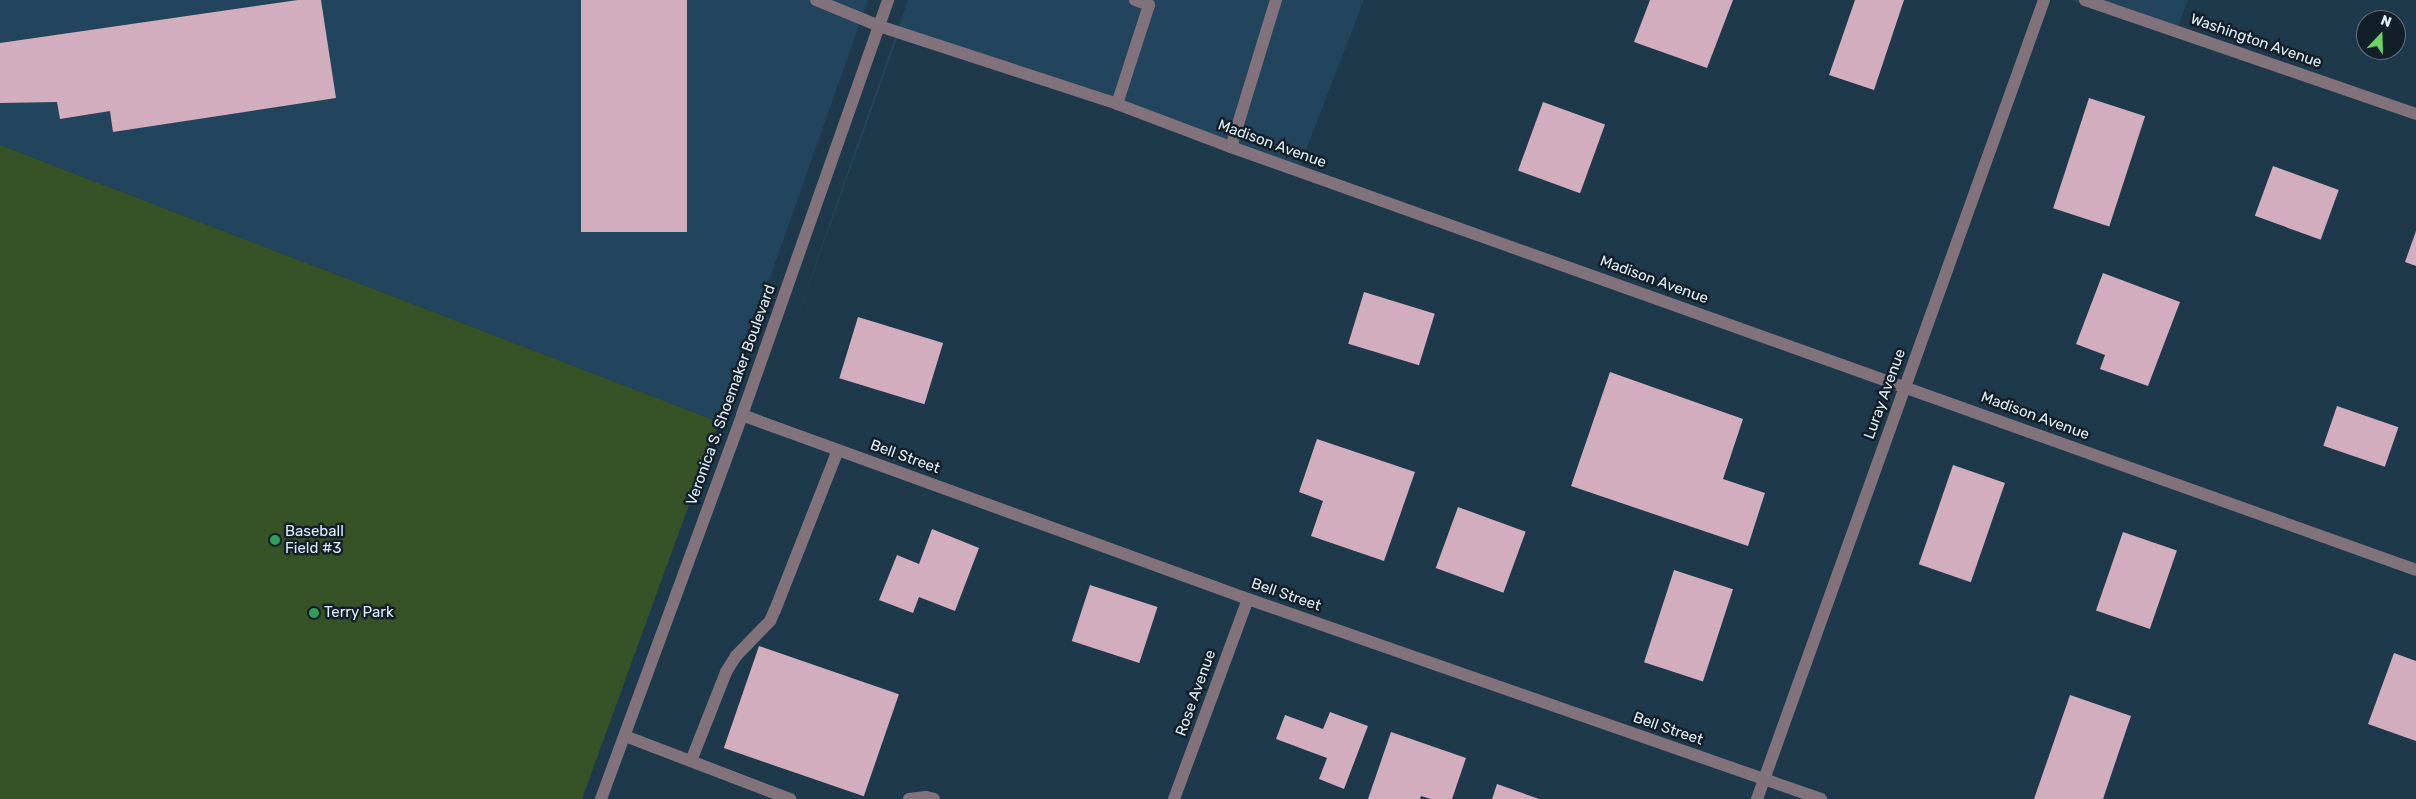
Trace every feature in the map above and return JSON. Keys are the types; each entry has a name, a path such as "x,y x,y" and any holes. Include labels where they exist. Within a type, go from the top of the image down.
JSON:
{"street":[{"name":"Madison Avenue","path":"816,0 879,26 1117,104 1231,147 2416,570"},
{"name":"Veronica S. Shoemaker Boulevard","path":"601,799 742,415 888,0"},
{"path":"1117,104 1150,3 1135,0"},
{"path":"1231,147 1276,0"},
{"name":"Luray Avenue","path":"1757,799 2044,0"},
{"name":"Washington Avenue","path":"2085,0 2416,114"},
{"name":"Bell Street","path":"742,415 1248,599 1821,799"},
{"path":"690,761 726,672 736,656 770,621 838,450"},
{"name":"Rose Avenue","path":"1174,799 1248,599"},
{"path":"625,736 790,799"},
{"path":"909,799 926,797 934,799"}],"shaded area":[{"path":"0,0 868,0 719,422 0,145"},
{"path":"908,0 1364,0 1297,173 901,28 781,362"},
{"path":"2071,0 2188,0 2174,37"}],"green space":[{"name":"Baseball Field #3","path":"0,145 719,422 582,799 0,799"}],"building":[{"path":"298,0 321,0 336,98 113,132 110,111 60,119 57,102 0,103 0,43"},
{"path":"581,0 687,0 687,232 581,232"},
{"path":"1650,0 1733,0 1707,68 1634,42"},
{"path":"1855,0 1904,0 1874,90 1829,75"},
{"path":"2089,98 2145,116 2109,227 2053,208"},
{"path":"1543,102 1605,125 1580,193 1518,171"},
{"path":"2273,166 2339,190 2321,240 2255,216"},
{"path":"2416,231 2416,266 2405,262"},
{"path":"2103,273 2180,302 2148,386 2100,369 2105,355 2076,344"},
{"path":"1364,292 1435,314 1419,365 1348,344"},
{"path":"858,317 943,343 924,404 839,378"},
{"path":"1610,372 1743,419 1723,479 1765,493 1748,546 1571,486"},
{"path":"2337,406 2398,427 2385,467 2323,446"},
{"path":"1317,439 1415,472 1384,561 1311,536 1323,501 1299,492"},
{"path":"1953,465 2005,483 1971,582 1919,564"},
{"path":"1458,507 1526,532 1503,593 1436,568"},
{"path":"932,529 979,548 955,611 919,597 913,613 879,600 897,555 919,564"},
{"path":"2123,532 2177,551 2150,629 2096,610"},
{"path":"1674,570 1733,589 1703,681 1644,662"},
{"path":"1090,585 1158,607 1139,663 1072,641"},
{"path":"759,646 899,694 864,796 724,748"},
{"path":"2394,653 2416,661 2416,741 2368,724"},
{"path":"2070,695 2131,716 2103,799 2034,799"},
{"path":"1330,712 1368,726 1344,789 1319,779 1327,758 1276,739 1285,715 1323,729"},
{"path":"1391,732 1466,758 1452,799 1431,799 1421,796 1420,799 1368,799"},
{"path":"1497,784 1539,799 1492,799"}],"place":[{"name":"Baseball Field #3","path":"275,540"},
{"name":"Terry Park","path":"314,613"}]}
